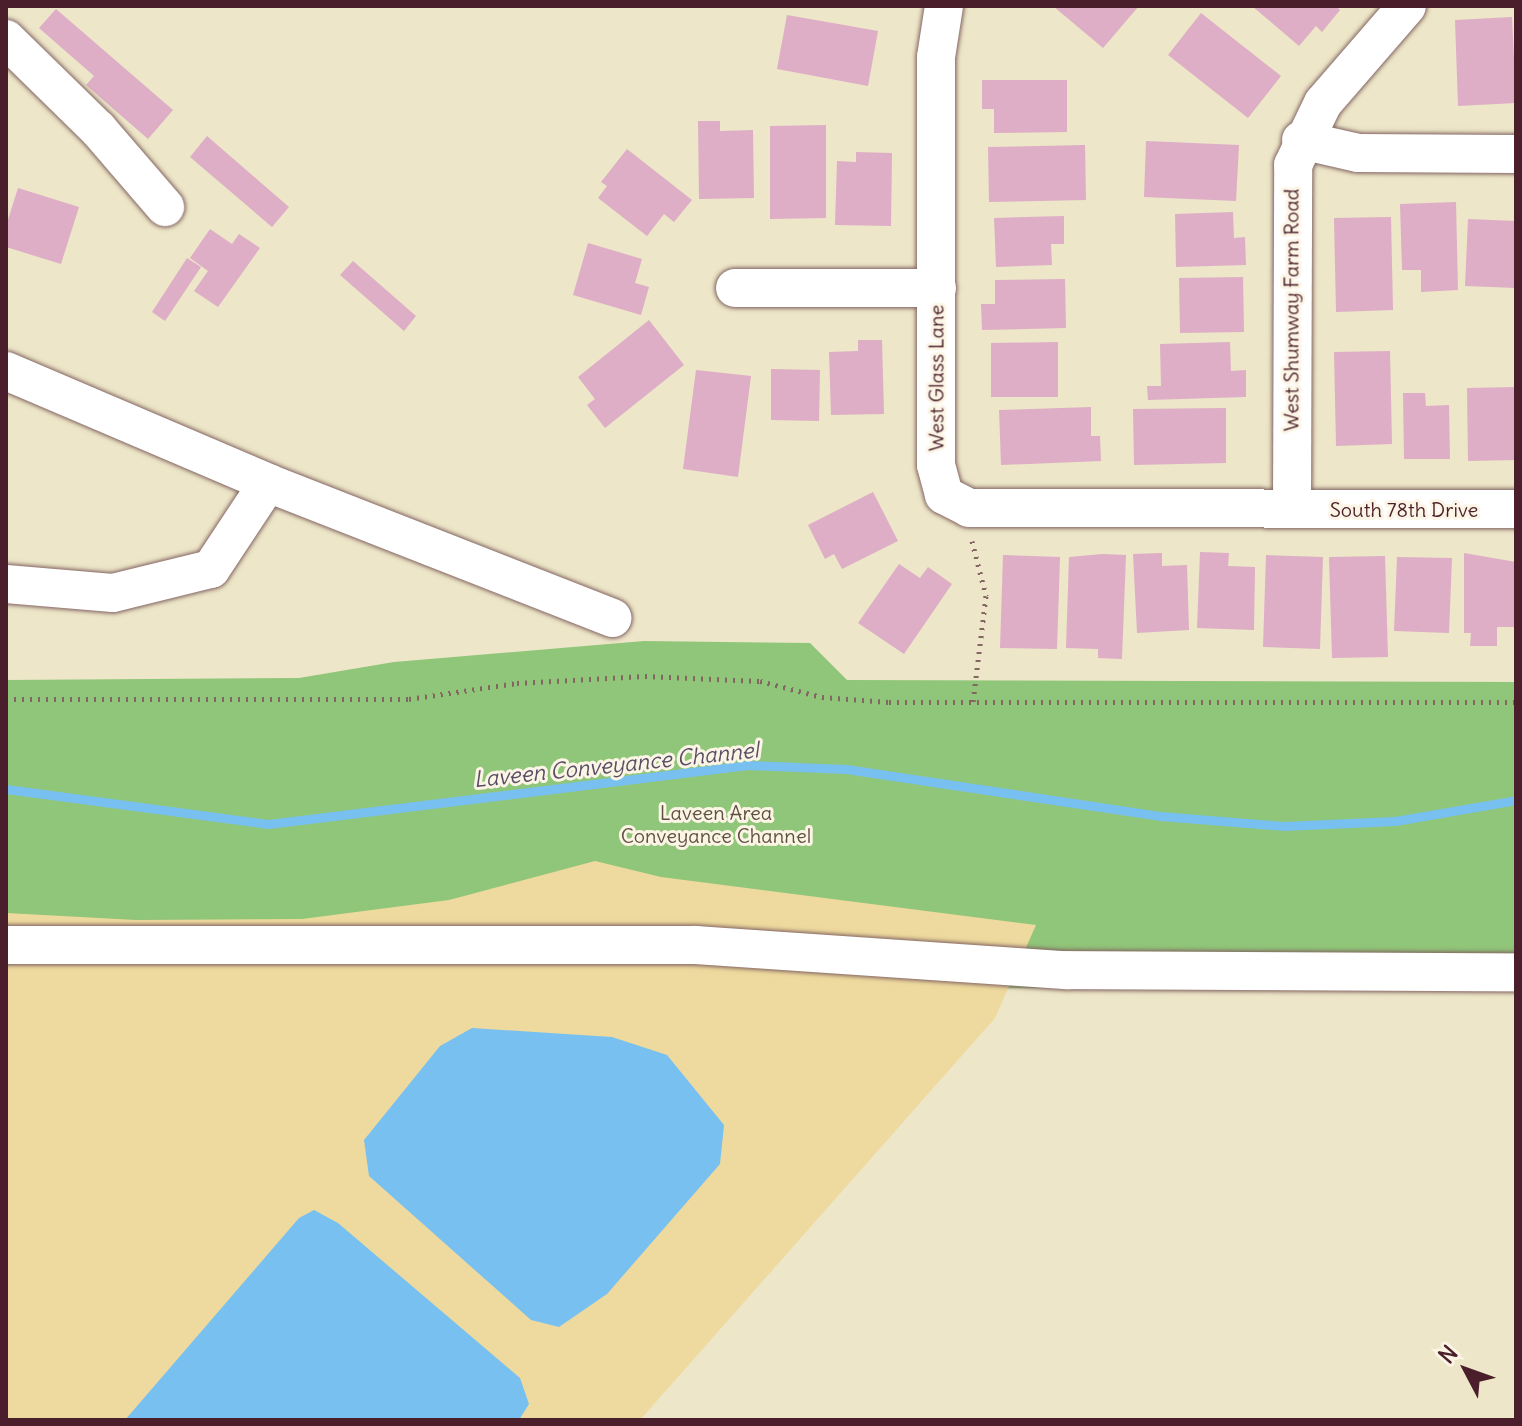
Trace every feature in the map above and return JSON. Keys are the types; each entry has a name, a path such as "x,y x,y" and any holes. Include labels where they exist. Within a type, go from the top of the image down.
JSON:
{"street":[{"name":"West Glass Lane","path":"944,6 936,57 936,465 944,495 969,508"},
{"name":"West Shumway Farm Road","path":"1292,509 1291,189 1301,140 1323,103 1407,6"},
{"path":"6,39 105,136 165,207"},
{"path":"1301,140 1358,153 1516,154"},
{"path":"735,288 937,288"},
{"path":"6,371 268,483 613,618"},
{"path":"6,584 113,593 211,569 268,483"},
{"path":"969,508 1292,509"},
{"name":"South 78th Drive","path":"1292,509 1516,509"},
{"path":"6,945 696,945 1067,970 1516,972"}],"path":[{"path":"969,508 973,550 986,596 973,702"},
{"path":"6,699 409,699 517,683 645,676 760,681 822,697 889,702 1516,702"}],"green space":[{"name":"Laveen Area Conveyance Channel","path":"644,641 810,643 847,680 1516,682 1516,987 6,991 6,680 299,678 394,662"}],"sand":[{"path":"595,861 661,877 1036,925 995,1018 640,1420 6,1420 6,913 136,920 302,919 449,900"}],"water":[{"path":"472,1028 612,1037 667,1055 724,1125 720,1164 607,1294 559,1327 531,1320 369,1176 364,1140 440,1046"},
{"path":"314,1210 338,1223 520,1378 529,1404 519,1420 125,1420 299,1218"}],"building":[{"path":"1053,6 1139,6 1103,48"},
{"path":"1252,6 1336,6 1340,10 1322,32 1316,26 1299,46"},
{"path":"56,9 173,110 148,139 86,85 94,76 39,28"},
{"path":"1201,13 1281,76 1248,118 1168,55"},
{"path":"787,15 878,31 868,86 777,69"},
{"path":"1512,17 1516,103 1458,106 1455,20"},
{"path":"982,80 1067,80 1067,132 994,133 994,109 982,109"},
{"path":"698,121 720,121 720,131 753,130 754,198 699,199"},
{"path":"826,125 826,218 770,219 770,126"},
{"path":"207,136 289,207 272,227 190,157"},
{"path":"1146,141 1239,145 1236,201 1144,197"},
{"path":"1085,145 1086,200 989,202 988,147"},
{"path":"627,149 692,200 674,222 664,214 647,236 598,198 607,186 601,182"},
{"path":"856,152 892,153 891,226 835,225 837,161 856,162"},
{"path":"18,188 79,207 61,264 6,247 6,226"},
{"path":"1456,202 1458,290 1421,292 1421,270 1402,270 1400,204"},
{"path":"1233,212 1234,238 1245,237 1246,265 1176,267 1175,214"},
{"path":"1064,216 1064,244 1051,244 1052,265 996,267 994,218"},
{"path":"1391,217 1393,310 1336,312 1334,218"},
{"path":"1468,219 1516,221 1516,288 1465,286"},
{"path":"210,229 232,244 239,234 260,248 218,307 194,291 208,271 190,258"},
{"path":"588,243 642,259 635,283 649,287 641,315 573,295"},
{"path":"187,258 201,267 165,321 152,312"},
{"path":"353,261 416,316 404,331 340,275"},
{"path":"1243,277 1244,332 1180,333 1179,278"},
{"path":"1065,279 1066,328 982,330 981,304 995,304 995,280"},
{"path":"649,320 684,365 605,428 587,405 595,399 578,377"},
{"path":"858,340 882,340 884,414 831,415 829,352 858,351"},
{"path":"1058,342 1058,397 991,397 991,343"},
{"path":"1230,342 1231,371 1246,370 1246,397 1148,400 1147,386 1161,386 1160,344"},
{"path":"1390,351 1392,444 1336,446 1334,352"},
{"path":"771,369 820,370 819,421 771,420"},
{"path":"696,370 751,376 738,477 683,469"},
{"path":"1516,387 1516,460 1468,461 1467,388"},
{"path":"1403,393 1425,393 1426,406 1449,405 1450,459 1404,459"},
{"path":"1091,407 1091,436 1100,436 1101,461 1001,465 999,410"},
{"path":"1226,408 1226,463 1134,465 1133,409"},
{"path":"873,492 898,541 842,569 834,554 825,559 808,525"},
{"path":"1200,552 1229,553 1228,566 1255,567 1254,630 1197,628"},
{"path":"1162,553 1162,566 1187,565 1189,630 1137,633 1133,554"},
{"path":"1464,553 1516,562 1516,627 1497,627 1497,646 1470,646 1471,633 1464,633"},
{"path":"1003,555 1060,557 1057,649 1000,648"},
{"path":"1126,555 1122,659 1098,658 1098,649 1066,648 1069,557"},
{"path":"1266,555 1323,557 1320,649 1263,647"},
{"path":"1385,556 1388,657 1332,658 1329,557"},
{"path":"1397,557 1452,558 1449,633 1394,631"},
{"path":"899,564 920,578 928,567 952,584 904,654 858,623"}],"waterway":[{"name":"Laveen Conveyance Channel","path":"6,789 268,824 747,765 846,769 1160,816 1283,826 1395,821 1516,800"}]}
